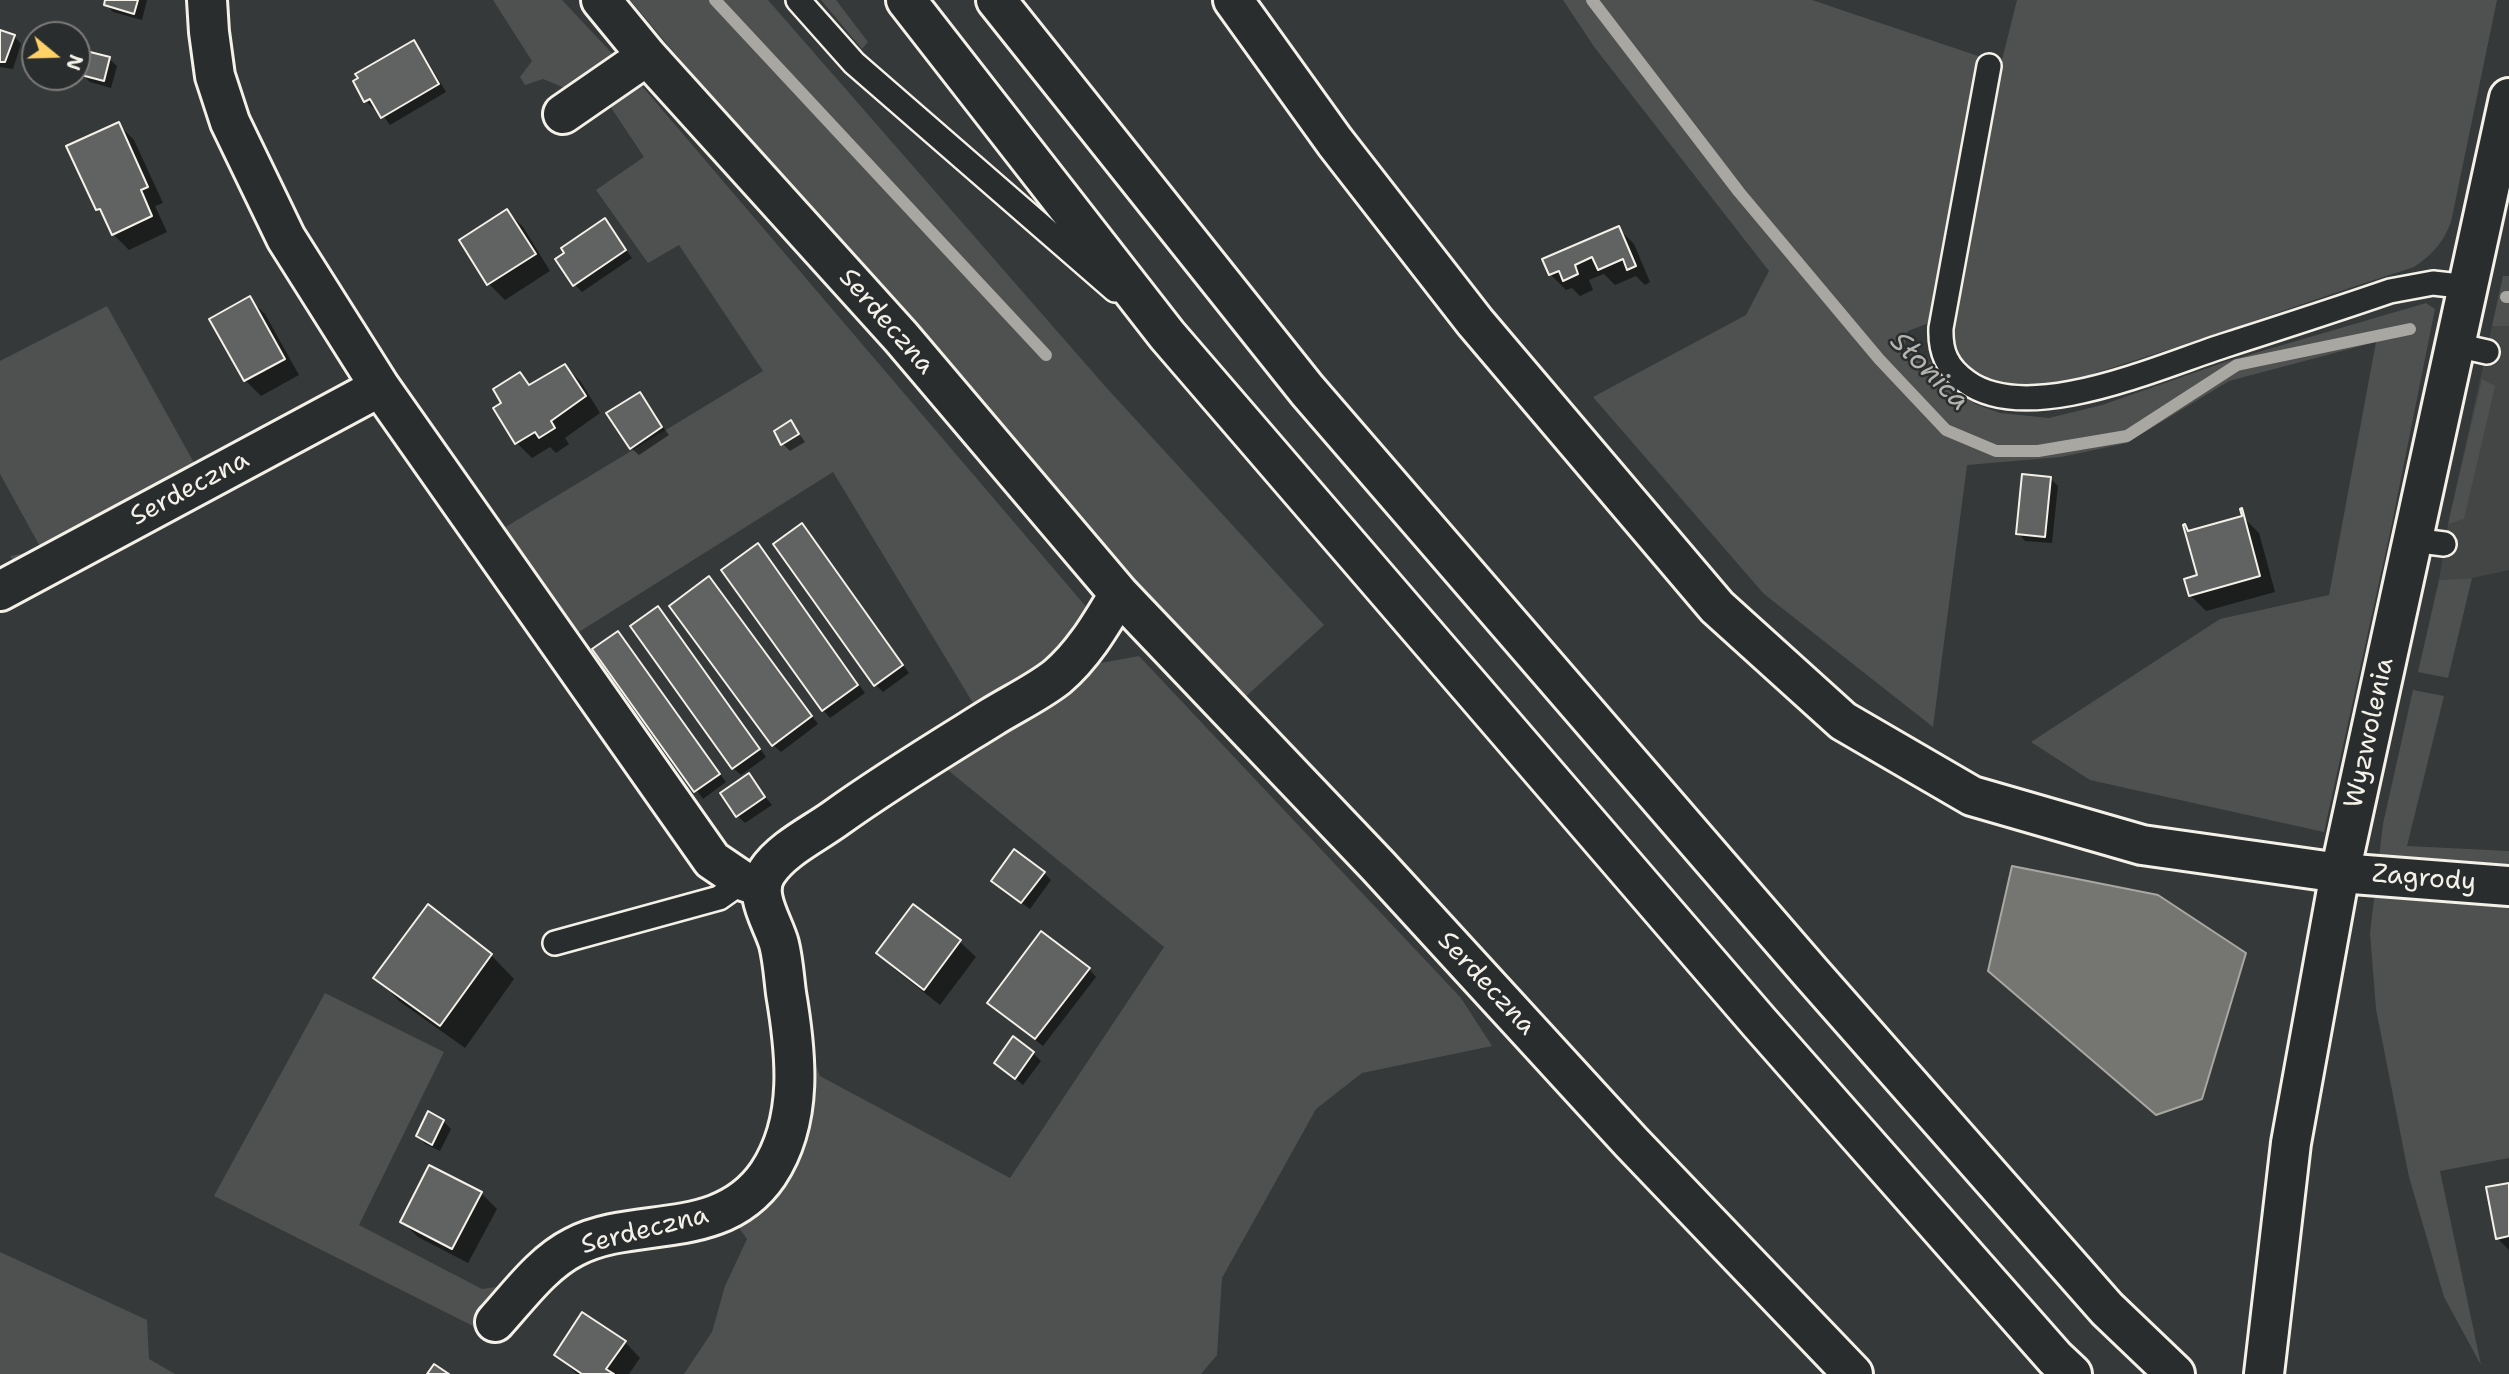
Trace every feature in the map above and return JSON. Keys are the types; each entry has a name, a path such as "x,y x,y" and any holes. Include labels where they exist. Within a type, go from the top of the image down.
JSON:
{"main road":[{"path":"207,0 215,76 230,122 286,238 380,387 712,860 752,884 779,858 866,796 1057,677 1092,640 1119,594"},
{"name":"Serdeczna","path":"601,0 647,55 901,337 1119,594 1378,866 1632,1142 1853,1374"},
{"path":"906,0 1167,335 1758,1021 2072,1374"},
{"path":"996,0 1325,411 1820,984 2097,1298 2175,1374"},
{"name":"Zagrody","path":"1233,0 1335,142 1475,322 1717,607 1843,721 1972,796 2142,845 2340,873 2509,886"},
{"path":"563,114 647,55"},
{"name":"Wyzwolenia","path":"2264,1374 2291,1143 2340,873 2428,542 2471,349 2469,287 2502,164 2509,98"},
{"name":"Serdeczna","path":"0,591 380,387"},
{"name":"Serdeczna","path":"495,1322 541,1273 573,1247 619,1234 687,1224 714,1215 754,1190 769,1173 787,1129 796,1072 779,945 765,906 752,884"}],"lane":[{"path":"798,0 854,63 1167,335"},
{"path":"1989,66 1941,328 1940,346 1947,363 1972,387 1993,396 2014,398 2081,393 2390,291 2433,283 2469,287"},
{"path":"555,943 719,898 752,884"}],"shaded area":[{"path":"493,0 562,0 623,65 579,94 543,79 525,85 520,77 532,61"},
{"path":"630,0 768,0 1104,385 1324,625 1242,700 762,157"},
{"path":"821,0 836,0 868,42 862,49"},
{"path":"1563,0 1812,0 1984,58 1929,323 1908,331 1904,346 1927,357 1943,380 1975,404 2000,413 2049,418 2102,405 2228,361 2426,303 2435,309 2391,528 2324,832 2090,780 2031,742 2220,619 2329,595 2376,342 2229,381 2127,443 2061,457 1967,465 1933,727 1764,594 1593,397 1746,315 1769,271 1595,48"},
{"path":"2017,0 2497,0 2451,222 2445,236 2432,253 2414,267 2086,376 2052,384 2018,386 1992,382 1977,375 1958,358 1950,343 2001,64"},
{"path":"636,79 1088,609 1076,635 1046,663 976,708 833,472 571,637 499,531 763,371 679,245 648,263 596,190 644,157 606,100"},
{"path":"2503,276 2509,276 2509,326 2492,326"},
{"path":"107,306 198,470 46,554 30,561 14,562 10,556 42,550 0,474 0,361"},
{"path":"2509,314 2509,570 2472,578 2439,580 2448,524 2492,326 2495,317"},
{"path":"2482,379 2495,386 2464,519 2448,524"},
{"path":"2472,578 2448,678 2418,672 2439,580"},
{"path":"1139,656 1461,998 1492,1046 1362,1073 1316,1109 1222,1278 1217,1355 1201,1374 684,1374 712,1332 725,1286 747,1239 733,1219 805,1062 817,1068 820,1076 1010,1178 1164,947 943,766 1101,663"},
{"path":"2413,690 2444,696 2407,846 2509,851 2509,1158 2440,1171 2481,1365 2444,1297 2409,1177 2376,1009 2370,933 2383,824"},
{"path":"2012,866 2158,895 2246,953 2202,1099 2156,1115 1988,971"},
{"path":"325,993 444,1052 359,1225 482,1289 511,1285 477,1328 214,1196"},
{"path":"0,1252 147,1320 149,1359 175,1374 0,1374"}],"building":[{"path":"105,0 138,0 134,14 104,5"},
{"path":"0,30 15,35 5,62 0,62"},
{"path":"414,40 439,84 381,118 370,99 364,102 353,81 358,78 355,74"},
{"path":"91,52 110,57 104,81 91,78"},
{"path":"119,122 148,187 141,190 152,216 112,235 100,209 96,210 66,146"},
{"path":"507,209 536,254 487,285 459,240"},
{"path":"605,218 626,250 573,286 555,259 564,253 561,248"},
{"path":"1619,226 1636,266 1627,270 1623,259 1598,270 1592,257 1575,265 1578,274 1563,281 1559,271 1549,275 1542,259"},
{"path":"250,296 285,359 244,381 209,319"},
{"path":"565,364 586,396 551,421 555,428 539,438 535,432 515,444 493,408 501,403 493,389 520,372 529,385"},
{"path":"640,392 662,427 630,449 606,413"},
{"path":"791,420 799,434 781,445 774,431"},
{"path":"2022,474 2051,477 2045,537 2016,534"},
{"path":"2242,508 2260,576 2189,596 2184,579 2197,575 2183,525 2185,524 2188,531 2242,516"},
{"path":"802,523 903,665 874,686 773,544"},
{"path":"758,543 858,685 822,711 721,570"},
{"path":"709,576 812,716 772,746 669,606"},
{"path":"658,606 760,749 732,769 630,626"},
{"path":"618,631 720,774 694,792 592,649"},
{"path":"749,773 765,797 736,817 720,793"},
{"path":"1014,849 1045,872 1021,903 991,881"},
{"path":"428,904 492,954 440,1026 373,978"},
{"path":"913,904 961,940 924,990 876,953"},
{"path":"1041,931 1090,968 1035,1039 987,1003"},
{"path":"1013,1036 1034,1052 1015,1079 994,1063"},
{"path":"428,1111 444,1120 432,1145 416,1136"},
{"path":"429,1165 482,1192 452,1249 400,1222"},
{"path":"2509,1183 2509,1236 2496,1239 2486,1187"},
{"path":"582,1312 626,1341 606,1369 614,1374 582,1374 554,1355"},
{"path":"434,1364 449,1374 427,1374"}],"waterway":[{"path":"715,0 1046,355"},
{"name":"Słonica","path":"1592,0 1739,192 1879,359 1946,430 1996,451 2038,451 2127,436 2237,365 2410,329"}]}
